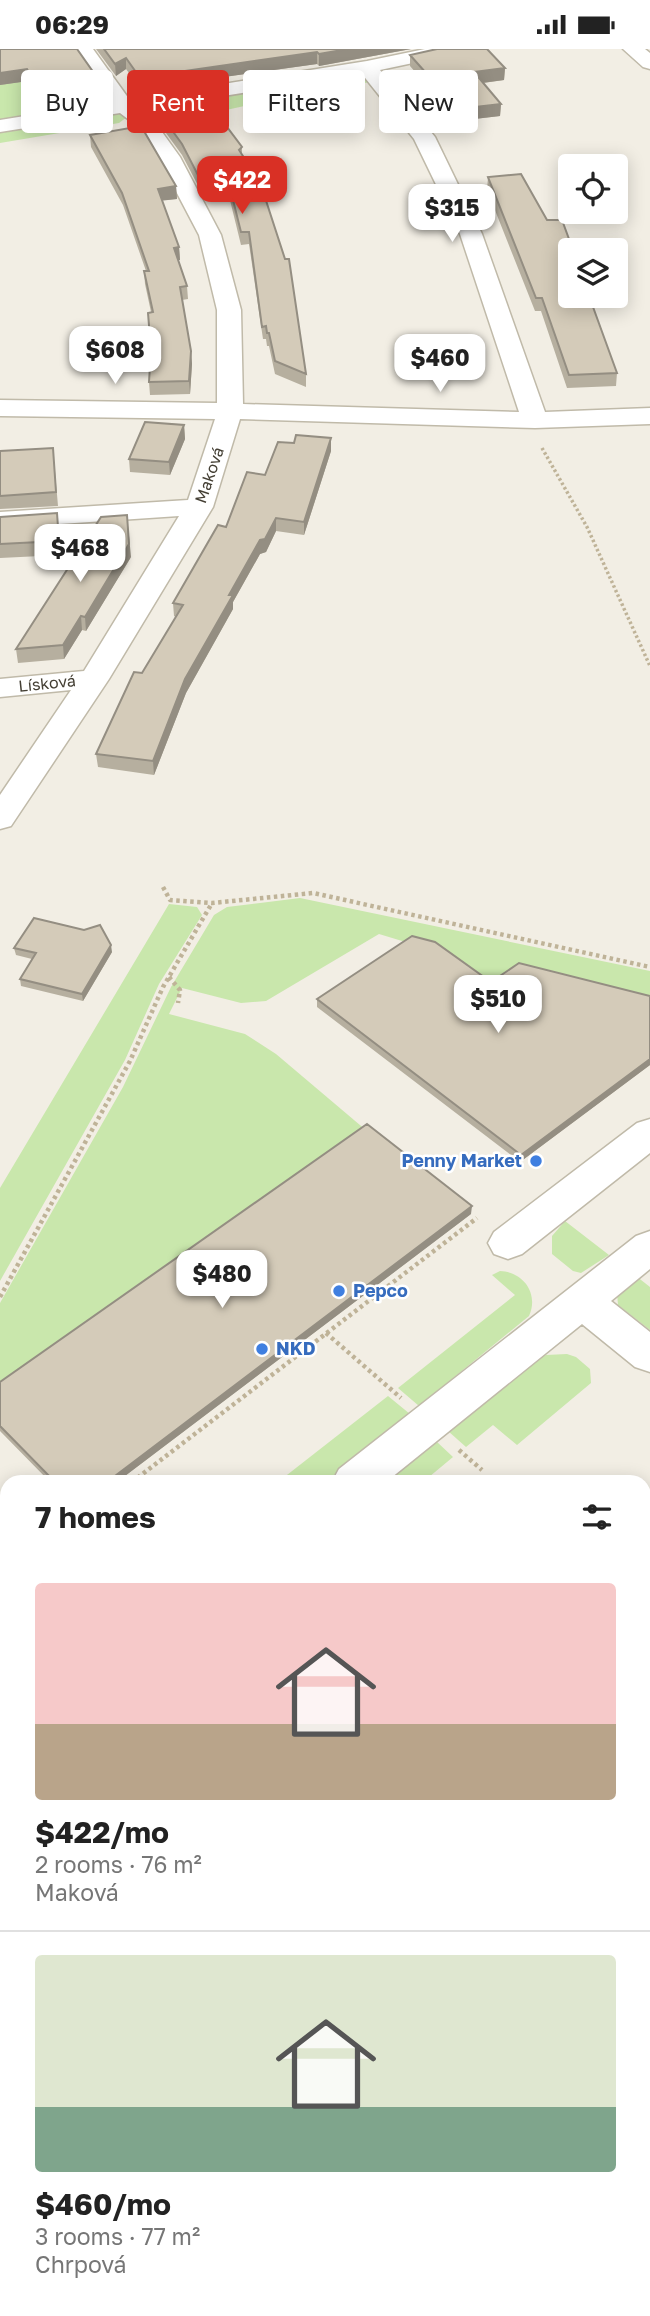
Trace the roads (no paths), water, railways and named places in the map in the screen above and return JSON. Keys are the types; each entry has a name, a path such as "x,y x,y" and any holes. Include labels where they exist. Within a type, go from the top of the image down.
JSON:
{"street":[{"name":"Maková","path":"0,819 94,679 199,506 230,411 229,310 210,235 169,157 145,122 124,106 83,49"},
{"path":"349,70 453,49"},
{"path":"632,49 650,62"},
{"path":"293,55 307,70"},
{"path":"367,67 424,137 471,234 535,421"},
{"path":"0,126 243,87"},
{"path":"0,408 230,411 535,421 650,417"},
{"path":"0,520 199,506"},
{"name":"Lísková","path":"0,688 94,679"},
{"path":"508,1244 650,1133"},
{"path":"363,1475 650,1247"},
{"path":"582,1301 650,1355"}],"place":[{"name":"Penny Market","path":"536,1161"},
{"name":"Pepco","path":"339,1291"},
{"name":"NKD","path":"262,1349"}]}
